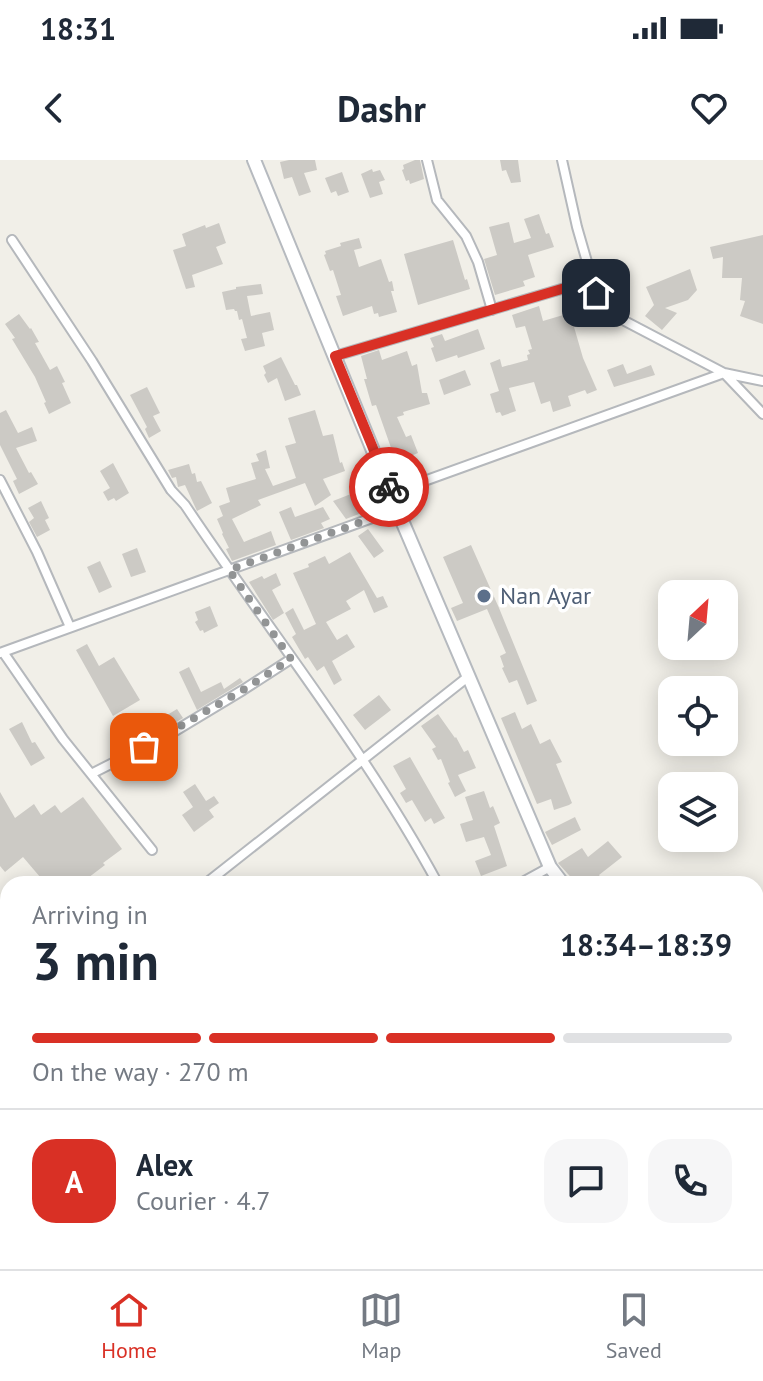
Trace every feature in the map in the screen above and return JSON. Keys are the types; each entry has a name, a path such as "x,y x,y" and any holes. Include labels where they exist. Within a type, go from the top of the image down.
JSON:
{"main road":[{"path":"254,160 397,509 550,867 557,876"}],"street":[{"path":"427,160 437,200 466,236 478,262 492,310"},
{"path":"562,160 596,293 619,318 724,373 763,381"},
{"path":"12,240 92,361 171,490 185,505 362,761 434,876"},
{"path":"335,356 592,280"},
{"path":"724,373 763,414"},
{"path":"391,493 724,373"},
{"path":"0,480 37,552 70,627"},
{"path":"152,850 63,739 1,652 397,509"},
{"path":"91,774 170,734 291,659"},
{"path":"215,876 469,676"},
{"path":"534,876 550,867"}],"building":[{"path":"315,160 317,170 304,173 311,192 299,196 292,177 284,179 280,162"},
{"path":"420,160 424,179 410,184 409,180 406,181 403,165"},
{"path":"500,160 518,160 521,182 511,183 506,170 502,171"},
{"path":"372,169 373,172 380,170 385,180 379,182 383,194 370,198 361,174"},
{"path":"342,172 349,192 338,196 336,191 331,193 325,178"},
{"path":"539,214 554,247 528,255 535,277 523,281 525,286 495,295 484,259 497,255 489,227 509,222 514,243 531,238 524,219"},
{"path":"219,223 226,243 216,247 223,264 192,275 195,287 186,289 173,250 186,246 182,234"},
{"path":"763,235 763,324 740,316 745,301 740,300 742,278 722,278 723,257 713,259 710,247"},
{"path":"359,238 362,248 354,250 359,267 381,259 389,282 392,281 394,291 391,291 397,312 379,317 378,313 374,314 372,306 343,316 336,296 341,295 333,270 330,271 324,255 325,251 341,246 340,243"},
{"path":"453,240 470,289 418,305 404,254"},
{"path":"690,269 697,290 688,300 665,308 677,313 662,330 645,316 654,305 646,287"},
{"path":"261,284 263,294 247,296 251,316 270,312 274,330 262,333 265,346 245,351 241,339 247,338 242,319 239,320 234,309 226,310 222,292"},
{"path":"539,306 543,321 570,313 583,358 597,390 587,394 585,390 568,396 571,406 553,412 550,401 541,404 534,382 509,388 516,411 502,416 500,412 496,413 490,394 499,391 490,363 500,359 502,367 528,360 528,350 532,349 525,326 516,328 512,315"},
{"path":"19,314 39,342 35,343 50,370 57,366 65,382 62,383 71,403 49,414 35,377 5,324"},
{"path":"478,329 485,349 436,362 430,338 442,334 445,341"},
{"path":"379,350 382,360 407,351 412,366 417,364 422,393 427,393 430,404 403,412 404,415 397,417 406,437 411,435 418,453 396,462 364,379 367,379 361,356"},
{"path":"281,357 301,395 285,401 277,378 268,383 263,366"},
{"path":"623,364 627,374 651,365 655,375 614,387 607,370"},
{"path":"465,370 471,385 444,395 439,380"},
{"path":"147,387 160,413 153,416 161,431 149,438 147,427 130,395"},
{"path":"6,410 18,433 32,427 37,441 16,448 38,484 19,494 13,481 17,479 0,445 0,413"},
{"path":"315,410 323,436 333,434 345,471 323,479 331,495 315,506 305,483 258,500 261,505 232,519 244,542 271,531 276,545 232,561 217,519 223,516 219,506 230,502 226,488 256,479 251,463 259,461 256,454 266,450 270,468 265,469 273,486 296,478 285,446 296,443 288,418"},
{"path":"113,463 129,493 116,501 114,498 108,501 103,492 110,488 100,471"},
{"path":"189,464 192,474 195,473 197,482 201,481 212,503 197,511 185,485 178,487 176,477 172,478 168,470"},
{"path":"356,492 364,512 346,519 333,501"},
{"path":"41,501 49,518 45,520 50,530 37,537 29,522 34,518 28,508"},
{"path":"291,507 295,517 323,507 330,519 321,523 324,528 291,540 279,512"},
{"path":"368,529 384,551 374,558 358,536"},
{"path":"471,545 537,701 527,705 517,680 509,683 502,668 500,656 506,653 487,609 457,621 451,608 463,603 443,557"},
{"path":"137,548 146,572 131,577 122,554"},
{"path":"350,552 377,598 383,596 388,607 374,613 364,590 346,601 351,609 326,622 337,640 347,634 355,647 332,661 342,680 334,685 324,666 317,671 308,657 305,659 292,637 296,634 285,613 293,608 304,630 316,624 293,573 325,556 329,564"},
{"path":"100,561 112,587 99,593 87,567"},
{"path":"276,573 281,585 272,590 284,613 273,620 249,582"},
{"path":"210,606 218,626 204,633 195,622 198,620 195,612"},
{"path":"87,644 99,666 114,657 140,700 113,716 76,650"},
{"path":"189,667 201,692 221,682 224,689 240,678 243,682 197,710 179,672"},
{"path":"379,695 391,710 365,730 353,715"},
{"path":"177,709 183,718 130,746 126,740"},
{"path":"515,712 522,729 531,724 540,744 550,739 562,762 556,764 572,803 569,805 554,810 551,799 537,804 501,718"},
{"path":"438,714 464,752 468,750 476,768 458,775 466,791 455,797 441,759 438,760 432,749 436,747 421,726"},
{"path":"22,722 32,743 35,742 45,758 31,766 9,729"},
{"path":"410,757 445,818 434,824 431,818 425,822 412,800 406,803 400,793 406,789 393,766"},
{"path":"195,784 206,801 214,796 219,803 209,810 214,817 194,832 182,815 193,807 183,792"},
{"path":"484,791 500,823 494,826 507,866 481,876 475,861 491,855 484,837 466,842 460,824 473,820 465,797"},
{"path":"0,792 15,818 34,804 41,815 55,805 61,813 83,797 122,849 91,876 39,876 23,857 5,872 0,866"},
{"path":"575,817 581,830 552,845 545,832"},
{"path":"608,841 622,857 600,876 570,876 558,863 582,848 588,857"}],"way so far":[{"path":"144,747 291,659 229,570 397,509 389,487"}],"place":[{"name":"Nan Ayar","path":"484,596"}],"route":[{"path":"389,487 335,356 592,280 596,293"}]}
